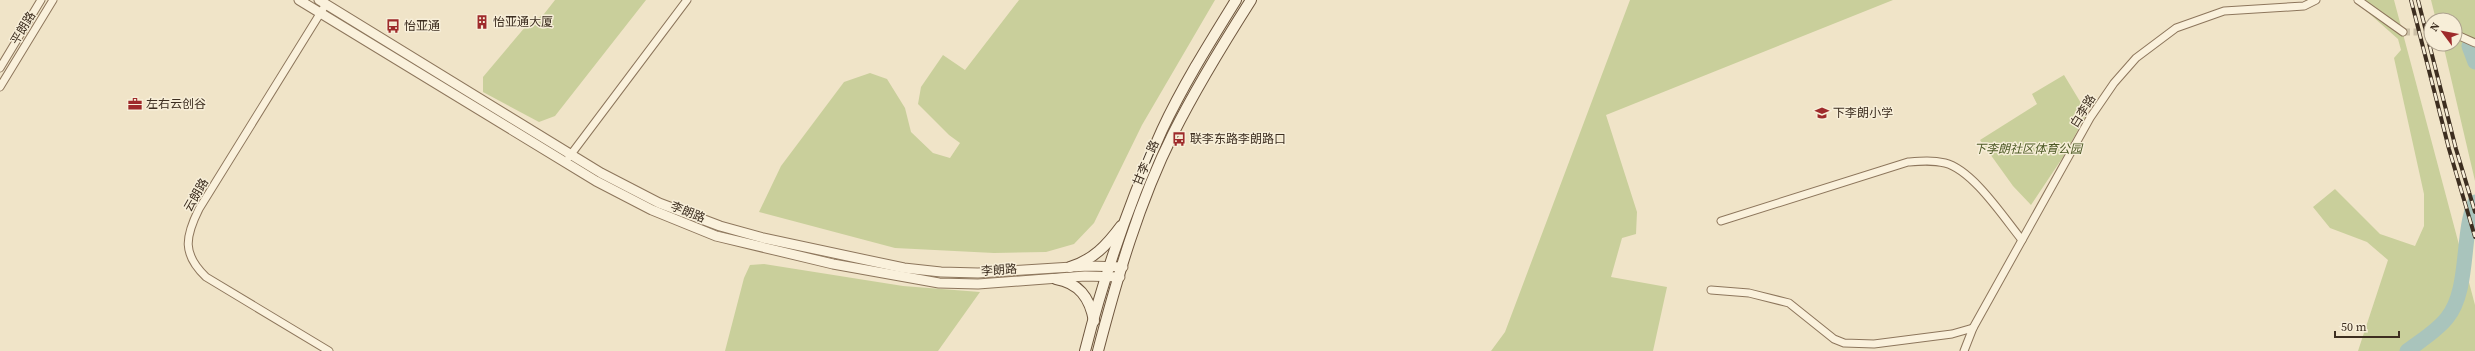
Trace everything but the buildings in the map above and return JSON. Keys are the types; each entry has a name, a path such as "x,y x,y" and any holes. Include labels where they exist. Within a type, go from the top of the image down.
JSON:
{"main road":[{"name":"甘李二路","path":"1085,351 1111,266 1129,214 1163,129 1212,39 1236,0"},
{"name":"甘李二路","path":"1098,351 1123,266 1144,204 1173,134 1201,82 1251,0"},
{"path":"1070,267 1081,264 1099,251 1116,234 1129,214"},
{"path":"1056,278 1066,281 1082,292 1092,309 1094,322"}],"street":[{"name":"平朗路","path":"0,68 41,0"},
{"name":"平朗路","path":"0,87 52,0"},
{"name":"李朗路","path":"300,0 565,162 652,210 716,236 761,248 902,278 939,282 978,284 1056,278 1120,277"},
{"path":"565,162 687,0"},
{"name":"白李路","path":"1964,351 1973,328 2090,118 2114,83 2136,58 2176,28 2224,11 2304,6 2316,0"},
{"path":"2358,0 2403,32"},
{"name":"李朗路","path":"323,2 624,185 659,203 694,217 763,238 904,268 978,274 1070,267 1123,266"},
{"name":"云朗路","path":"323,2 321,13 199,209 187,240 189,254 196,267 206,277 329,351"},
{"path":"2463,38 2475,43"},
{"path":"1721,221 1908,162 1928,160 1946,163 1974,182 2022,240"},
{"path":"1711,290 1749,293 1789,303 1834,339 1844,343 1874,344 1952,334 1973,328"}],"green space":[{"path":"555,0 646,0 555,116 539,122 483,92 483,77 526,26 544,14"},
{"path":"1019,0 1215,0 1142,125 1094,223 1074,244 1046,252 994,253 895,248 759,212 781,166 844,82 870,73 887,79 905,108 911,132 933,153 950,158 960,143 949,135 918,104 921,87 943,55 965,70"},
{"path":"1630,0 1893,0 1606,115 1637,212 1636,234 1622,238 1611,277 1667,287 1653,351 1491,351 1505,332"},
{"path":"2354,0 2394,0 2475,305 2475,351 2358,351 2388,260 2367,242 2330,228 2313,207 2335,189 2380,234 2415,246 2424,226 2424,194 2394,58 2401,50 2398,39"},
{"path":"2431,0 2475,0 2475,181 2445,52 2463,52 2463,12 2434,12"},
{"name":"下李朗社区体育公园","path":"2064,75 2087,113 2065,154 2031,205 2013,186 1980,140 2037,104 2032,94"},
{"path":"764,264 903,286 980,292 938,351 725,351 744,278 750,265"}],"waterway":[{"path":"2469,46 2475,62"},
{"path":"2407,351 2438,327 2447,318 2454,306 2459,293 2468,230 2475,202"}],"tunnel":[{"path":"2403,32 2423,32"}],"railway":[{"path":"2411,0 2449,149 2475,237"},
{"path":"2418,0 2456,149 2475,212"}],"place":[{"name":"怡亚通大厦","path":"482,22"},
{"name":"怡亚通","path":"393,26"},
{"name":"左右云创谷","path":"135,104"},
{"name":"下李朗小学","path":"1822,113"},
{"name":"联李东路李朗路口","path":"1179,139"}]}
